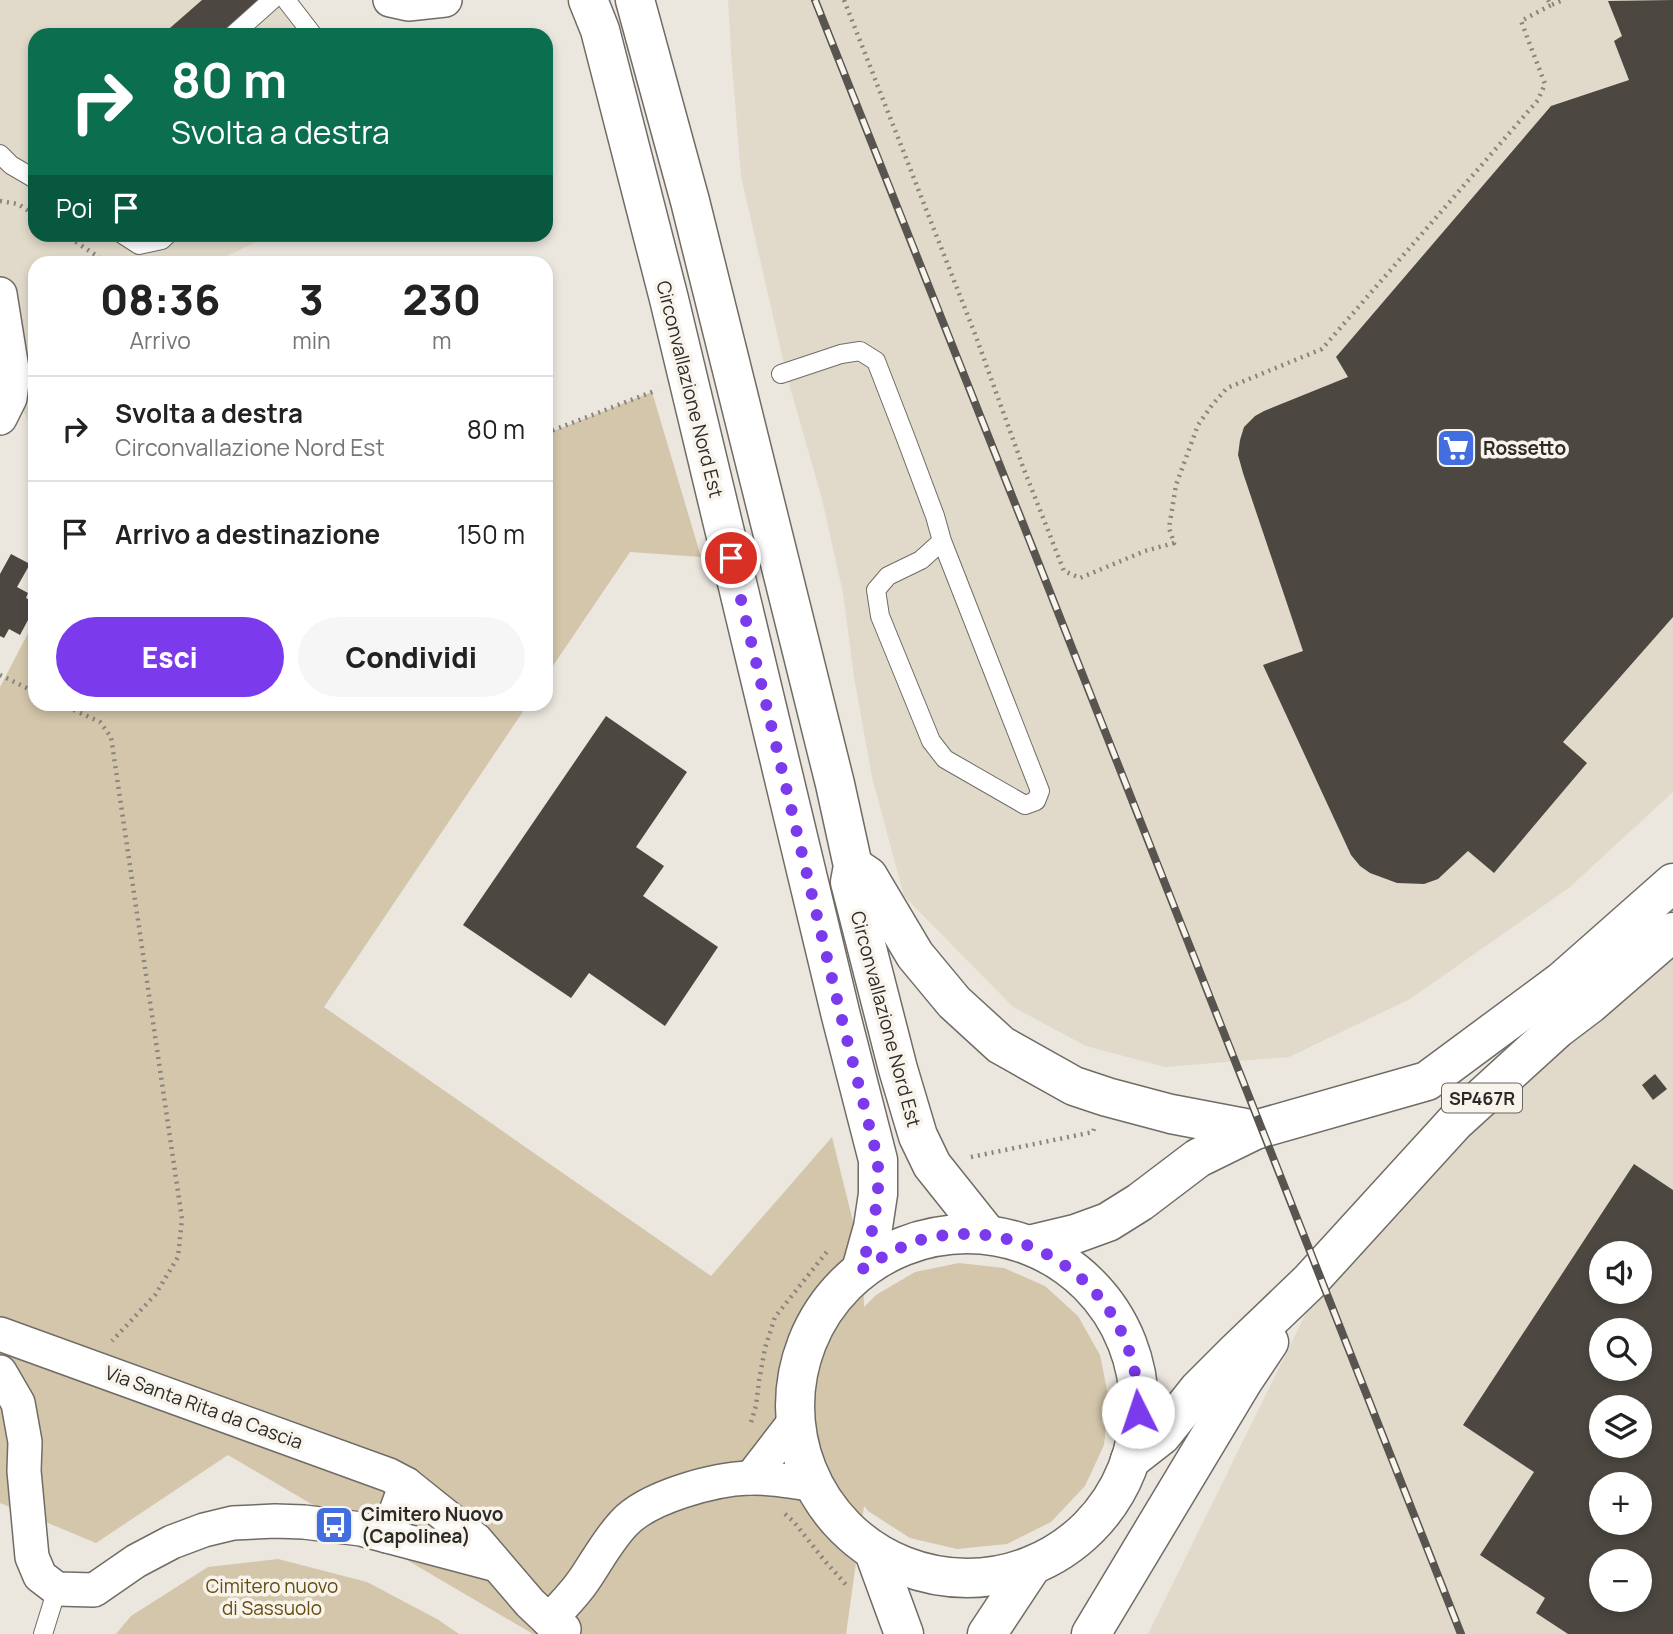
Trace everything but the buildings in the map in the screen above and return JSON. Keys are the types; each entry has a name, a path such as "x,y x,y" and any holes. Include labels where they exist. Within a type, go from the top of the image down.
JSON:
{"main road":[{"name":"Circonvallazione Nord Est","path":"588,0 600,30 665,286 878,1160 878,1194 873,1227 861,1270"},
{"name":"Circonvallazione Nord Est","path":"635,0 690,201 835,784 853,866 849,883 898,1069 918,1136 932,1165 987,1234"},
{"name":"Circonvallazione Nord Est","path":"853,866 868,876 915,955 946,993 1002,1045 1085,1090 1171,1114 1255,1130"},
{"name":"SP467R","path":"1030,1245 1108,1223 1198,1158 1255,1130 1427,1081 1562,982 1673,883"},
{"name":"SP467R","path":"1130,1460 1162,1435 1198,1390 1309,1282 1455,1122 1557,1029 1673,932"},
{"path":"964,1233 987,1234 1030,1245 1059,1260 1084,1280 1106,1304 1123,1332 1134,1363 1139,1396 1138,1428 1130,1460 1118,1488 1102,1513 1082,1535 1058,1553 1032,1566 992,1577 951,1578 911,1570 874,1552 849,1533 829,1510 813,1484 801,1454 795,1421 795,1387 803,1354 817,1322 836,1294 861,1270 892,1251 927,1238 964,1233"},
{"name":"SP467R","path":"1091,1634 1155,1544 1243,1381 1309,1282"},
{"path":"874,1552 904,1634"},
{"path":"987,1634 1032,1566"}],"street":[{"path":"390,0 408,4 444,0"},
{"path":"0,294 13,375 10,398 0,418"},
{"name":"Via Santa Rita da Cascia","path":"0,1334 389,1475 406,1485 476,1540 530,1603 556,1625 604,1548 626,1520 652,1503 720,1480 751,1478 813,1484"},
{"path":"0,1372 18,1403 25,1442 24,1471 32,1557 40,1576 57,1589 94,1590 136,1561 172,1542 233,1523 304,1522 360,1529 497,1565"},
{"path":"751,1478 795,1421"},
{"path":"387,1536 406,1485"}],"lane":[{"path":"241,28 272,0"},
{"path":"286,0 308,28"},
{"path":"0,154 11,165 28,175"},
{"path":"134,242 139,245 153,242"},
{"path":"780,374 841,354 860,351 876,361 914,458 942,541 1040,791 1036,801 1025,805 945,759 931,741 880,616 876,590 888,576 921,560 942,541"},
{"path":"43,1634 57,1589"}],"path":[{"path":"844,0 975,334 1064,571 1080,578 1174,542 1169,528 1176,485 1198,425 1212,405 1227,388 1322,349 1538,100 1545,84 1521,21 1549,2 1563,0"},
{"path":"0,201 18,204 28,210"},
{"path":"76,242 97,256"},
{"path":"553,430 658,390"},
{"path":"0,675 28,689"},
{"path":"76,711 100,722 111,737 183,1219 178,1257 155,1295 111,1343"},
{"path":"775,1507 794,1522 849,1588"}],"shaded area":[{"path":"0,0 291,0 309,28 28,28 28,242 256,242 227,256 28,256 28,420 11,386 0,346"},
{"path":"728,0 1673,0 1673,792 1570,887 1410,999 1289,1057 1165,1067 1086,1046 1013,1007 904,896 872,777 854,677 843,593 822,499 786,373 741,176"},
{"path":"1673,950 1673,1634 1148,1634 1310,1305 1423,1171"}],"green space":[{"path":"652,392 701,557 630,552 553,666 553,431"},
{"path":"28,633 28,711 523,711 324,1007 711,1276 832,1137 863,1262 864,1307 876,1295 915,1272 959,1263 1004,1268 1045,1286 1078,1316 1100,1355 1109,1400 1104,1445 1085,1486 1051,1522 1007,1544 957,1549 910,1538 864,1506 846,1634 533,1634 228,1455 96,1543 0,1503 0,687"},
{"name":"Cimitero nuovo di Sassuolo","path":"278,1559 367,1582 437,1619 459,1634 116,1634 131,1616 208,1567"}],"railway":[{"path":"815,0 1461,1634"}],"place":[{"name":"Rossetto","path":"1456,448"},
{"name":"Cimitero Nuovo (Capolinea)","path":"334,1525"}],"route":[{"path":"731,558 878,1160 878,1194 873,1227 861,1270 892,1251 927,1238 964,1233 987,1234 1030,1245 1059,1260 1084,1280 1106,1304 1123,1332 1134,1363 1139,1396 1138,1412"}]}
